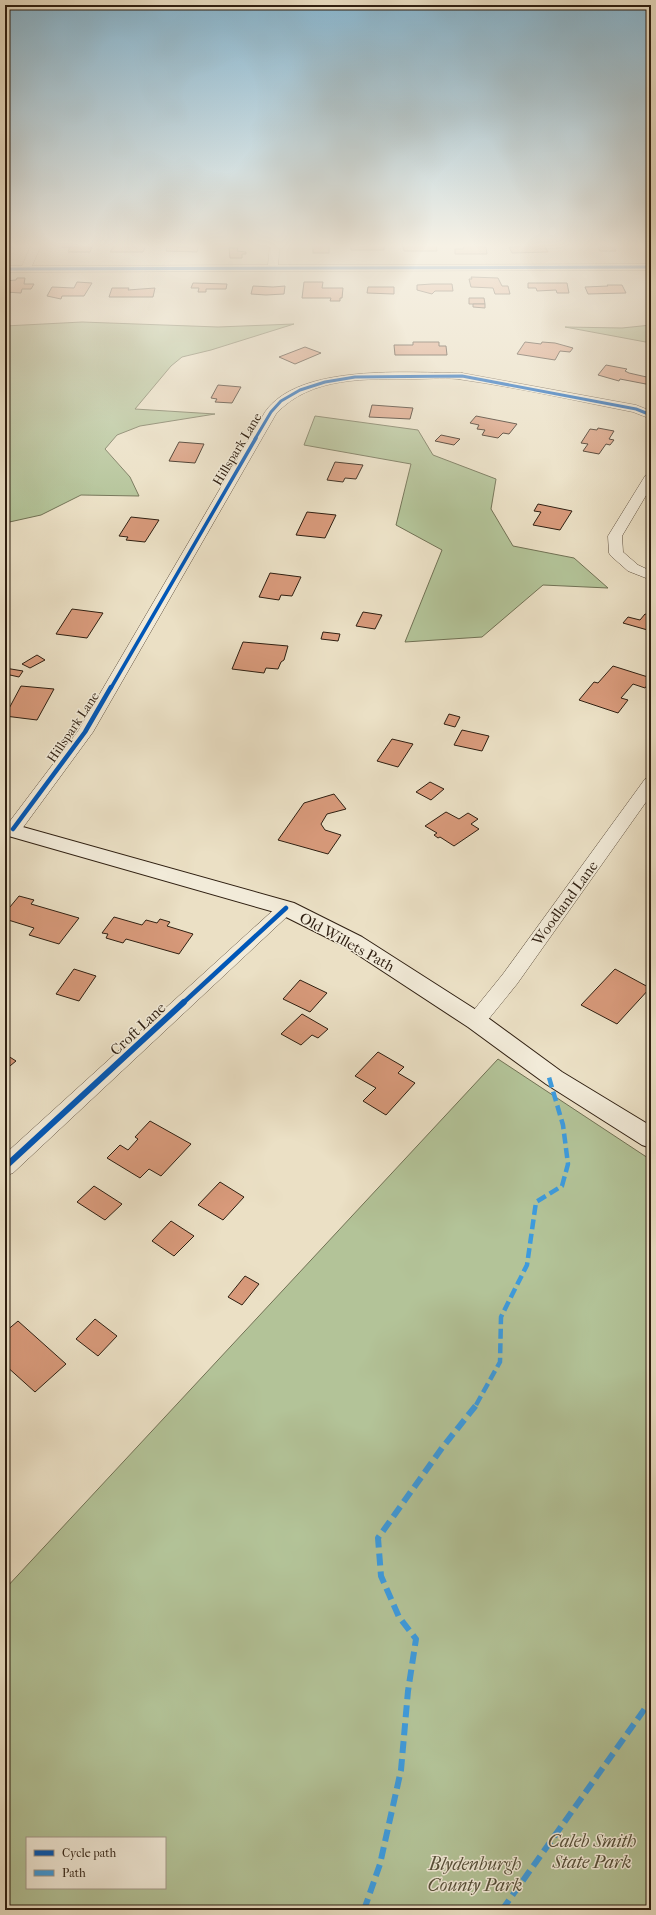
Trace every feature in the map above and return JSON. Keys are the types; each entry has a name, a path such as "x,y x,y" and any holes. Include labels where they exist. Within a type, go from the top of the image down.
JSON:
{"main road":[{"name":"Old Willets Path","path":"9,828 286,908 354,942 476,1021 554,1078 651,1138"}],"street":[{"name":"Hillspark Lane","path":"9,828 85,732 194,548 271,412 281,400 300,390 325,382 355,377 462,376 636,408 651,414"},
{"path":"651,476 615,536 616,553 633,568 651,576"},
{"name":"Woodland Lane","path":"476,1021 510,979 651,783"},
{"name":"Croft Lane","path":"5,1167 286,908"}],"green space":[{"path":"5,332 267,332 211,350 182,357 171,366 135,409 215,414 140,426 117,435 105,449 130,477 139,496 81,495 41,515 5,523"},
{"path":"594,332 651,332 651,343"},
{"path":"315,416 418,430 433,455 496,479 491,509 513,546 574,558 608,588 543,585 482,637 405,642 442,550 396,525 411,464 304,445"},
{"path":"498,1059 651,1160 651,1910 5,1910 5,1589"}],"building":[{"path":"413,342 439,342 439,346 446,346 447,355 395,355 394,345 413,345"},
{"path":"525,342 541,344 542,342 555,343 573,348 570,352 560,351 555,360 517,354"},
{"path":"305,347 321,353 295,364 279,357"},
{"path":"606,365 627,369 625,371 629,373 651,378 651,385 620,379 619,381 598,375"},
{"path":"218,385 241,387 232,403 215,402 217,399 211,398"},
{"path":"372,405 413,408 410,419 369,417"},
{"path":"476,416 517,424 509,434 503,433 498,438 482,435 485,430 477,429 479,425 470,423"},
{"path":"598,428 614,431 609,439 614,440 610,445 606,444 599,454 583,451 588,444 581,443 590,429 597,430"},
{"path":"441,435 460,439 454,445 435,441"},
{"path":"179,442 204,444 195,463 169,461"},
{"path":"335,462 363,465 356,479 345,478 343,482 327,480"},
{"path":"538,504 572,511 560,530 533,525 541,512 534,511"},
{"path":"307,512 336,515 325,538 296,535"},
{"path":"131,517 159,520 145,542 126,540 128,537 119,536"},
{"path":"270,573 301,577 292,596 281,595 279,600 259,597"},
{"path":"72,609 103,613 87,638 56,634"},
{"path":"363,612 382,615 375,629 356,626"},
{"path":"645,614 651,615 651,631 623,623 628,617 640,620"},
{"path":"323,632 340,634 338,641 321,639"},
{"path":"243,642 288,646 284,660 281,662 278,669 266,668 264,673 232,669"},
{"path":"37,655 45,660 30,668 22,664"},
{"path":"613,666 651,678 651,680 645,688 633,684 621,698 628,700 618,713 579,700 594,682 598,683"},
{"path":"5,668 23,671 19,677 10,675 7,679 5,679"},
{"path":"21,686 54,689 37,720 5,716"},
{"path":"449,714 460,717 455,727 444,724"},
{"path":"462,730 489,736 482,751 454,745"},
{"path":"392,739 413,744 398,767 377,761"},
{"path":"430,782 444,789 431,800 416,792"},
{"path":"334,794 346,809 327,814 321,824 325,830 341,835 328,854 278,840 304,803"},
{"path":"446,812 459,819 468,813 478,819 471,824 479,829 454,846 440,837 438,838 434,835 437,833 425,826"},
{"path":"19,896 34,900 31,904 79,918 59,944 29,935 34,928 5,919 5,913"},
{"path":"114,917 142,925 146,920 157,923 160,919 170,922 167,926 193,934 179,954 126,939 123,943 106,938 108,934 102,933"},
{"path":"74,969 96,976 79,1001 56,994"},
{"path":"615,969 650,988 617,1024 581,1005"},
{"path":"300,980 327,993 310,1012 283,999"},
{"path":"302,1014 328,1029 318,1038 312,1035 301,1045 281,1034"},
{"path":"378,1052 404,1067 398,1073 415,1083 386,1115 363,1101 376,1088 355,1076"},
{"path":"5,1054 16,1061 5,1070"},
{"path":"150,1121 191,1144 161,1176 149,1169 140,1178 107,1158 120,1145 128,1150 138,1139 135,1137"},
{"path":"220,1182 244,1197 223,1220 198,1205"},
{"path":"94,1186 122,1204 105,1220 77,1202"},
{"path":"171,1221 194,1236 174,1256 152,1241"},
{"path":"245,1276 259,1284 242,1305 228,1297"},
{"path":"95,1319 117,1336 98,1356 76,1339"},
{"path":"18,1321 66,1364 35,1392 5,1365 5,1332"}],"marked path":[{"path":"364,1910 380,1864 401,1770 408,1691 416,1639 399,1617 381,1576 378,1538 442,1448 476,1405 500,1362 501,1317 527,1265 536,1202 562,1186 568,1164 563,1125 548,1074"},
{"path":"502,1910 651,1700"}],"cycle path":[{"path":"13,829 85,732 271,412 281,401 300,390 325,382 355,377 462,376 636,409 651,415"},
{"path":"5,1167 286,908"}],"park label":[{"name":"Caleb Smith State Park","path":"592,1851"},
{"name":"Blydenburgh County Park","path":"475,1874"}]}
